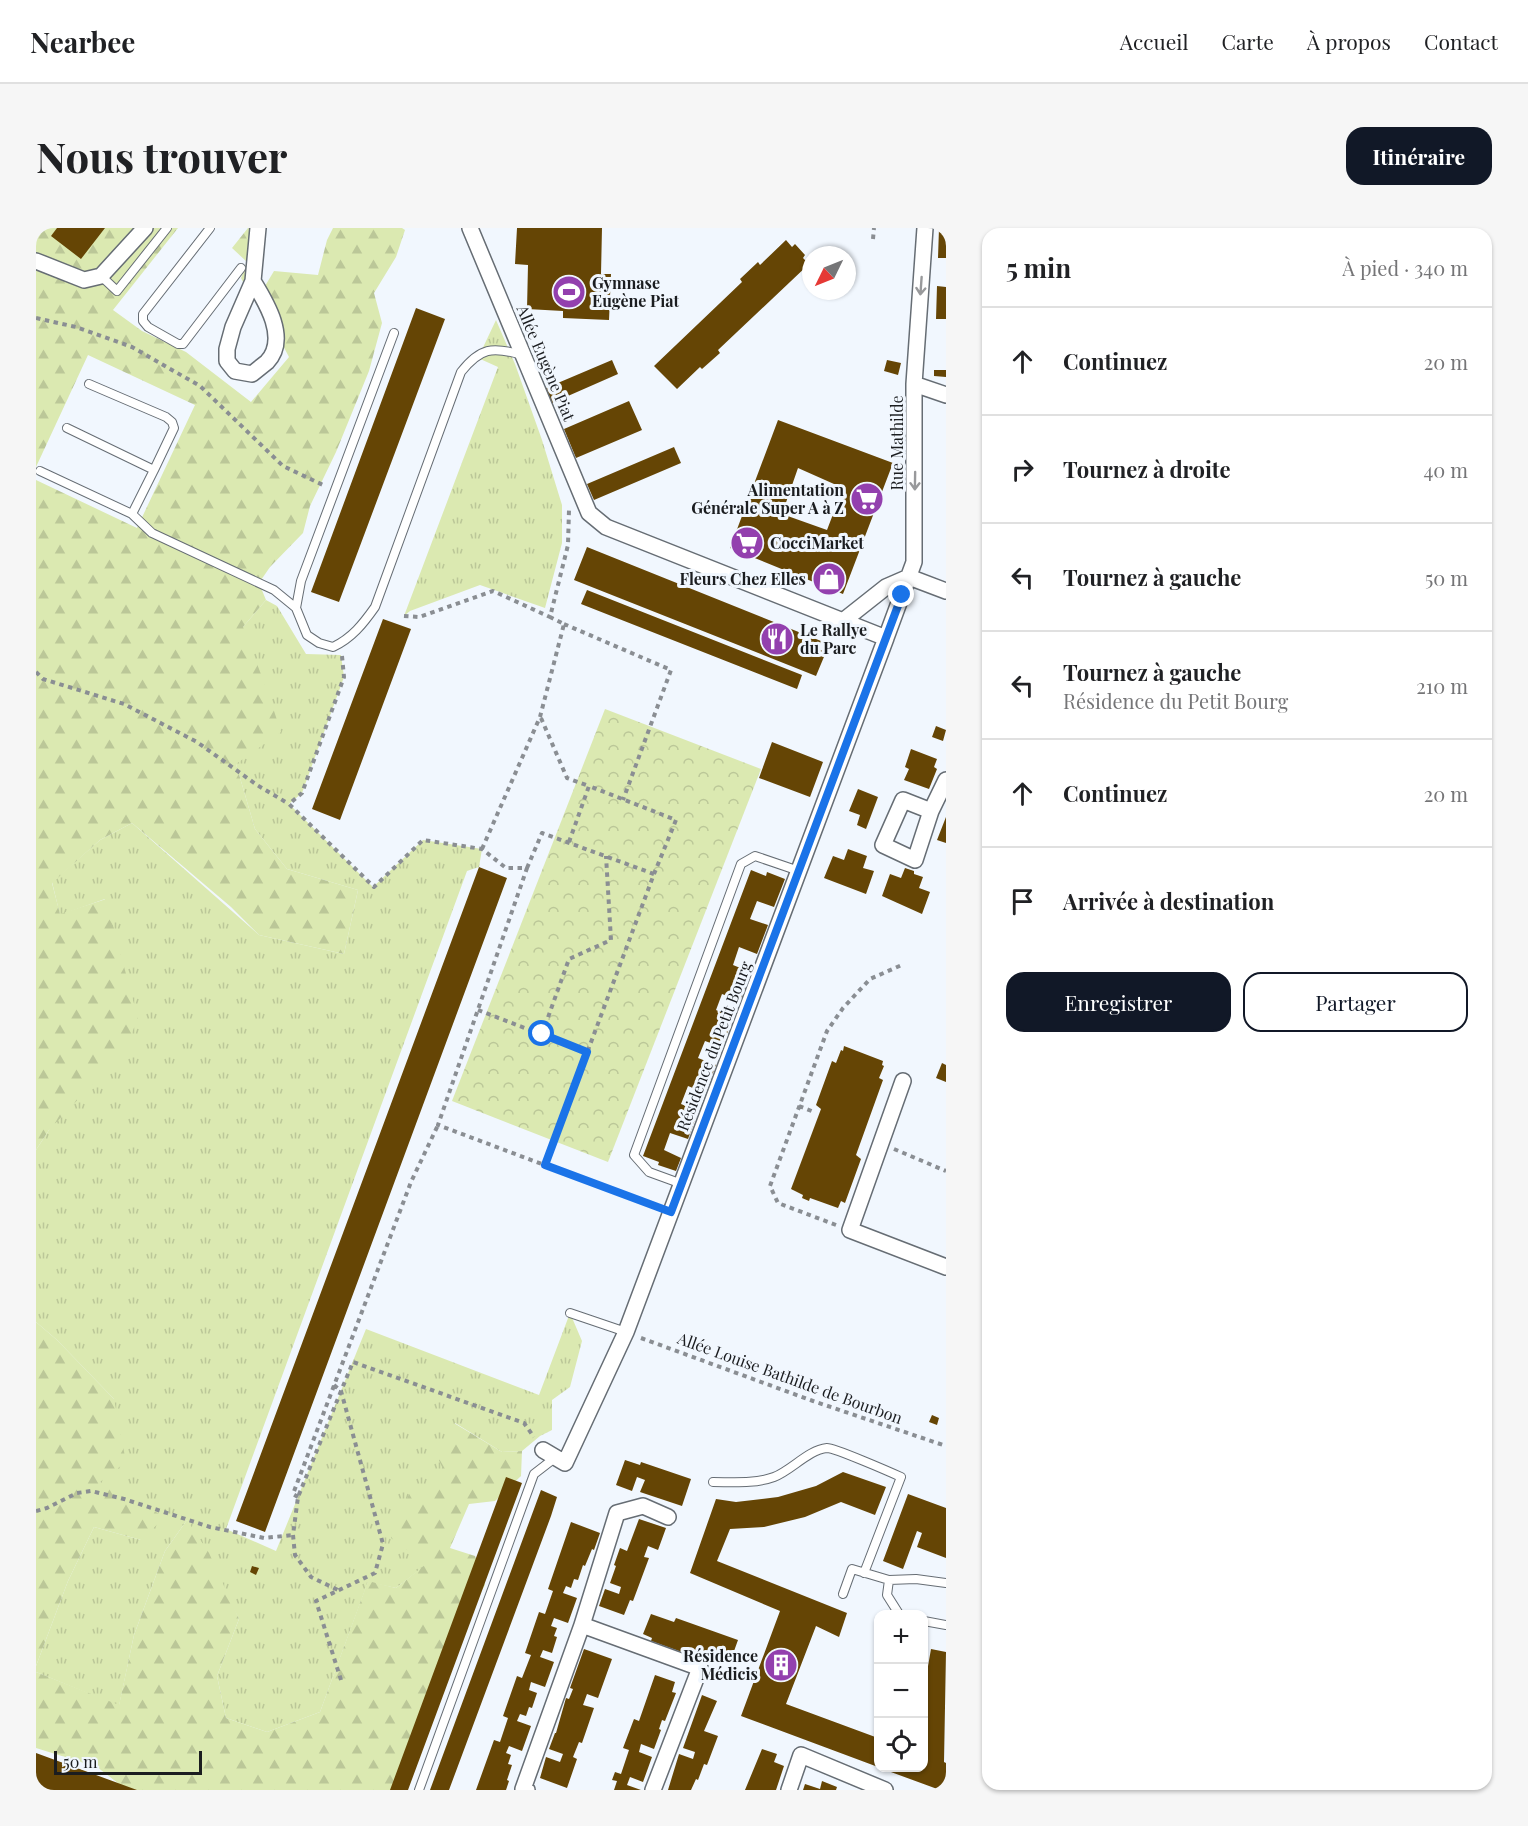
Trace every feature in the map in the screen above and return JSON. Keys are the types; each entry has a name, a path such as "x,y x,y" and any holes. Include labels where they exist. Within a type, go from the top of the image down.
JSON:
{"street":[{"path":"36,261 84,280 100,276 145,228"},
{"path":"253,281 268,304 275,325 275,348 268,361 252,374 235,371 227,361 227,349 233,327 253,281 258,228"},
{"name":"Allée Eugène Piat","path":"470,228 589,513 606,527 843,621"},
{"name":"Rue Mathilde","path":"886,638 914,562 914,384 925,228"},
{"path":"914,384 946,395"},
{"path":"843,621 886,587 909,577 946,591"},
{"path":"843,621 886,638"},
{"name":"Résidence du Petit Bourg","path":"555,1457 626,1332 886,638"},
{"path":"931,811 946,780"},
{"path":"903,1081 850,1230 946,1268"},
{"path":"527,1790 523,1789 582,1625 617,1513 643,1506 668,1516"},
{"path":"582,1625 700,1668 653,1790"},
{"path":"789,1790 801,1755 885,1790"}],"lane":[{"path":"100,276 117,291 167,228"},
{"path":"210,228 143,314 143,321 148,327 178,344 183,344 241,268"},
{"path":"296,608 301,581 394,333"},
{"path":"40,471 132,514 152,533 274,590 296,608 307,635 319,643 333,647 346,641 363,625 375,607 461,372 472,359 485,351 502,349 523,355"},
{"path":"89,384 166,417 172,422 174,428 132,514"},
{"path":"67,428 154,470"},
{"path":"682,1184 649,1172 634,1155 741,864 755,856 800,871"},
{"path":"570,1313 626,1332"},
{"path":"713,1482 747,1482 773,1477 792,1468 814,1453 829,1448 901,1477 864,1573"},
{"path":"419,1790 534,1474 555,1457"},
{"path":"843,1594 852,1569 889,1580 916,1579 946,1583"},
{"path":"889,1580 887,1595 896,1610"},
{"path":"928,1622 946,1625"}],"path":[{"path":"873,240 874,228"},
{"path":"36,318 76,327 141,352 200,386 283,466 335,490"},
{"path":"549,617 568,545 569,509"},
{"path":"404,616 419,617 493,591 671,670 623,800"},
{"path":"482,849 540,717 564,624"},
{"path":"289,804 302,793 344,676 341,655"},
{"path":"36,672 44,679 124,704 196,742 256,785 289,804 374,887 423,840 482,849 506,868 527,868"},
{"path":"540,717 567,778 676,820 545,1165"},
{"path":"569,842 589,786"},
{"path":"298,1497 293,1494 411,1182 438,1125 527,868 542,833 654,874"},
{"path":"542,1034 569,959 611,940 606,856"},
{"path":"850,1230 778,1203 770,1185 827,1031 843,1008 870,979 903,964"},
{"path":"478,1010 587,1052"},
{"path":"799,1106 814,1112"},
{"path":"438,1125 671,1212"},
{"path":"881,1144 946,1171"},
{"name":"Allée Louise Bathilde de Bourbon","path":"626,1332 813,1401 946,1446"},
{"path":"344,1359 524,1423 555,1457"},
{"path":"339,1590 311,1577 295,1555 293,1535 298,1497 353,1362"},
{"path":"334,1385 341,1391 383,1544 375,1573 316,1601 341,1680"},
{"path":"36,1511 77,1493 91,1491 124,1499 210,1527 264,1538 293,1535"}],"green space":[{"path":"36,228 178,228 113,310 142,331 186,352 251,402 289,357 255,293 244,284 241,278 247,262 232,248 248,228 261,228 262,291 274,271 318,275 327,240 333,228 402,228 405,230 396,257 374,293 382,323 369,371 336,452 310,506 303,533 270,567 259,583 266,600 243,627 281,732 236,764 255,829 287,869 358,890 344,954 259,935 231,907 132,823 100,840 52,883 60,914 106,899 138,1019 123,1052 49,1130 36,1150 36,480 137,528 195,405 88,355 36,467"},
{"path":"496,320 515,364 562,505 562,543 545,608 480,585 410,611 404,616 498,367 478,358"},
{"path":"266,600 277,606 306,654 341,655 344,677 302,793 289,804 373,887 423,840 482,849 479,867 467,871 226,1529 276,1551 366,1329 539,1395 570,1313 582,1341 570,1387 552,1400 552,1430 540,1436 522,1451 502,1452 455,1423 449,1482 427,1564 396,1588 368,1582 320,1712 267,1732 226,1718 217,1676 239,1619 187,1520 165,1551 134,1635 119,1706 36,1672 36,1666 68,1581 94,1527 141,1540 100,1482 114,1399 57,1340 36,1322 36,1150 49,1130 105,899 60,915 52,882 100,840 132,823 259,935 344,954 358,890 287,869 255,829 236,764 243,627"},
{"path":"605,709 761,769 608,1162 452,1101"},
{"path":"36,1322 57,1340 114,1399 126,1462 100,1482 165,1517 141,1540 94,1527 68,1581 36,1666"},
{"path":"454,1423 502,1452 522,1451 521,1476 495,1501 469,1504 450,1548 475,1556 485,1585 461,1625 395,1790 127,1790 97,1767 36,1748 36,1672 119,1705 134,1635 165,1551 187,1520 209,1553 239,1619 217,1676 226,1718 267,1732 320,1712 368,1581 396,1588 426,1564 391,1538 409,1494 449,1482 437,1456"}],"building":[{"path":"57,228 105,228 81,259 51,236"},
{"name":"Gymnase Eugène Piat","path":"517,228 602,228 601,274 611,274 609,320 563,318 563,311 527,309 528,265 515,264"},
{"path":"939,228 946,228 946,258 938,258"},
{"path":"786,240 792,247 795,244 802,252 802,271 718,350 720,353 702,369 700,367 677,389 654,366 742,282 740,279 758,262 760,265"},
{"path":"937,286 946,287 946,319 936,319"},
{"path":"416,308 445,319 339,602 311,592"},
{"path":"612,360 618,374 552,403 546,388"},
{"path":"887,360 901,363 898,375 884,371"},
{"path":"934,370 946,370 946,377 934,376"},
{"path":"629,401 642,430 576,458 564,429"},
{"path":"778,420 893,463 843,594 730,548","holes":["798,468 843,488 827,530 782,514"]},
{"path":"674,447 681,463 594,500 587,484"},
{"path":"587,547 821,641 818,649 826,652 816,676 574,580"},
{"path":"587,590 802,675 797,689 581,604"},
{"path":"383,619 411,629 340,820 312,809"},
{"path":"936,726 946,730 943,741 932,737"},
{"path":"772,742 823,762 810,797 759,778"},
{"path":"911,749 937,759 934,767 937,769 929,789 904,780 909,769 905,767"},
{"path":"858,789 878,797 866,829 857,825 860,815 849,811"},
{"path":"946,817 946,843 937,840"},
{"path":"848,849 867,856 863,868 874,871 866,894 824,878 833,856 844,860"},
{"path":"479,867 507,878 265,1532 236,1521"},
{"path":"905,868 923,877 919,888 930,892 922,914 882,896 890,874 901,878"},
{"path":"751,870 766,876 767,872 785,879 774,907 757,901 750,919 768,925 757,954 739,947 733,965 750,972 740,1001 722,994 716,1010 733,1018 722,1047 705,1041 698,1058 716,1065 705,1093 688,1086 681,1104 698,1111 688,1139 670,1133 664,1150 681,1158 676,1171 658,1165 659,1162 643,1156"},
{"path":"844,1046 883,1061 884,1066 879,1078 883,1080 856,1155 861,1159 845,1203 841,1201 838,1208 810,1198 809,1201 791,1189 821,1109 816,1105 832,1061 836,1063"},
{"path":"942,1063 946,1065 946,1082 936,1078"},
{"path":"932,1415 939,1418 937,1425 929,1422"},
{"path":"625,1460 640,1465 641,1462 691,1479 682,1506 640,1492 645,1480 637,1477 632,1491 616,1485"},
{"path":"843,1472 886,1487 875,1515 841,1502 805,1517 764,1527 730,1529 717,1561 847,1613 839,1637 816,1626 786,1704 874,1737 874,1766 741,1716 780,1611 690,1573 716,1499 736,1502 778,1497 816,1486"},
{"path":"506,1477 522,1483 408,1790 390,1790"},
{"path":"541,1490 557,1497 551,1516 449,1790 430,1790"},
{"path":"908,1494 946,1508 946,1558 917,1547 922,1533 917,1531 903,1569 883,1561"},
{"path":"639,1519 666,1528 658,1550 648,1546 644,1557 649,1558 633,1601 630,1600 624,1615 599,1606 605,1589 619,1594 621,1587 610,1583 616,1566 614,1565 620,1548 627,1551"},
{"path":"571,1522 600,1533 594,1550 592,1549 585,1566 583,1565 578,1580 574,1579 571,1588 566,1586 563,1593 577,1598 568,1623 554,1618 551,1626 557,1628 552,1653 543,1650 540,1657 554,1662 545,1687 531,1682 529,1690 537,1693 532,1708 529,1707 526,1716 520,1714 517,1721 531,1726 522,1751 509,1746 506,1753 511,1755 508,1764 512,1765 506,1790 476,1790 494,1740 500,1742 508,1718 503,1716 517,1676 522,1678 531,1655 525,1653 539,1612 545,1614 553,1591 548,1589"},
{"path":"252,1566 259,1568 256,1575 250,1572"},
{"path":"651,1614 674,1622 676,1618 738,1640 729,1665 713,1659 717,1650 709,1647 704,1660 651,1641 652,1638 643,1634"},
{"path":"584,1649 612,1659 598,1698 587,1694 583,1705 594,1708 582,1743 579,1742 573,1757 577,1759 567,1788 540,1778 546,1757 560,1762 563,1754 549,1749 566,1698 569,1699 573,1689 570,1688"},
{"path":"931,1649 946,1652 944,1762 946,1763 946,1790 940,1790 891,1772 928,1772 928,1666"},
{"path":"655,1675 675,1682 672,1692 676,1693 665,1721 662,1720 654,1749 641,1744 639,1752 652,1757 643,1782 630,1777 627,1785 641,1790 614,1790 617,1781 612,1780 615,1772 621,1774 629,1750 623,1748 634,1719 639,1721"},
{"path":"702,1695 717,1701 704,1731 718,1736 707,1765 704,1764 691,1790 668,1790 679,1754 693,1759 695,1752 683,1748"},
{"path":"762,1749 777,1754 774,1762 784,1766 776,1790 745,1790"},
{"path":"36,1753 137,1790 36,1790"},
{"path":"822,1781 837,1787 836,1790 803,1790 805,1784 820,1789"}],"place":[{"name":"Gymnase Eugène Piat","path":"569,292"},
{"name":"Alimentation Générale Super A à Z","path":"867,499"},
{"name":"CocciMarket","path":"747,543"},
{"name":"Fleurs Chez Elles","path":"829,579"},
{"name":"Le Rallye du Parc","path":"777,639"},
{"name":"Résidence Médicis","path":"781,1665"}],"route":[{"path":"542,1034 587,1052 545,1165 671,1212 902,595"}]}
